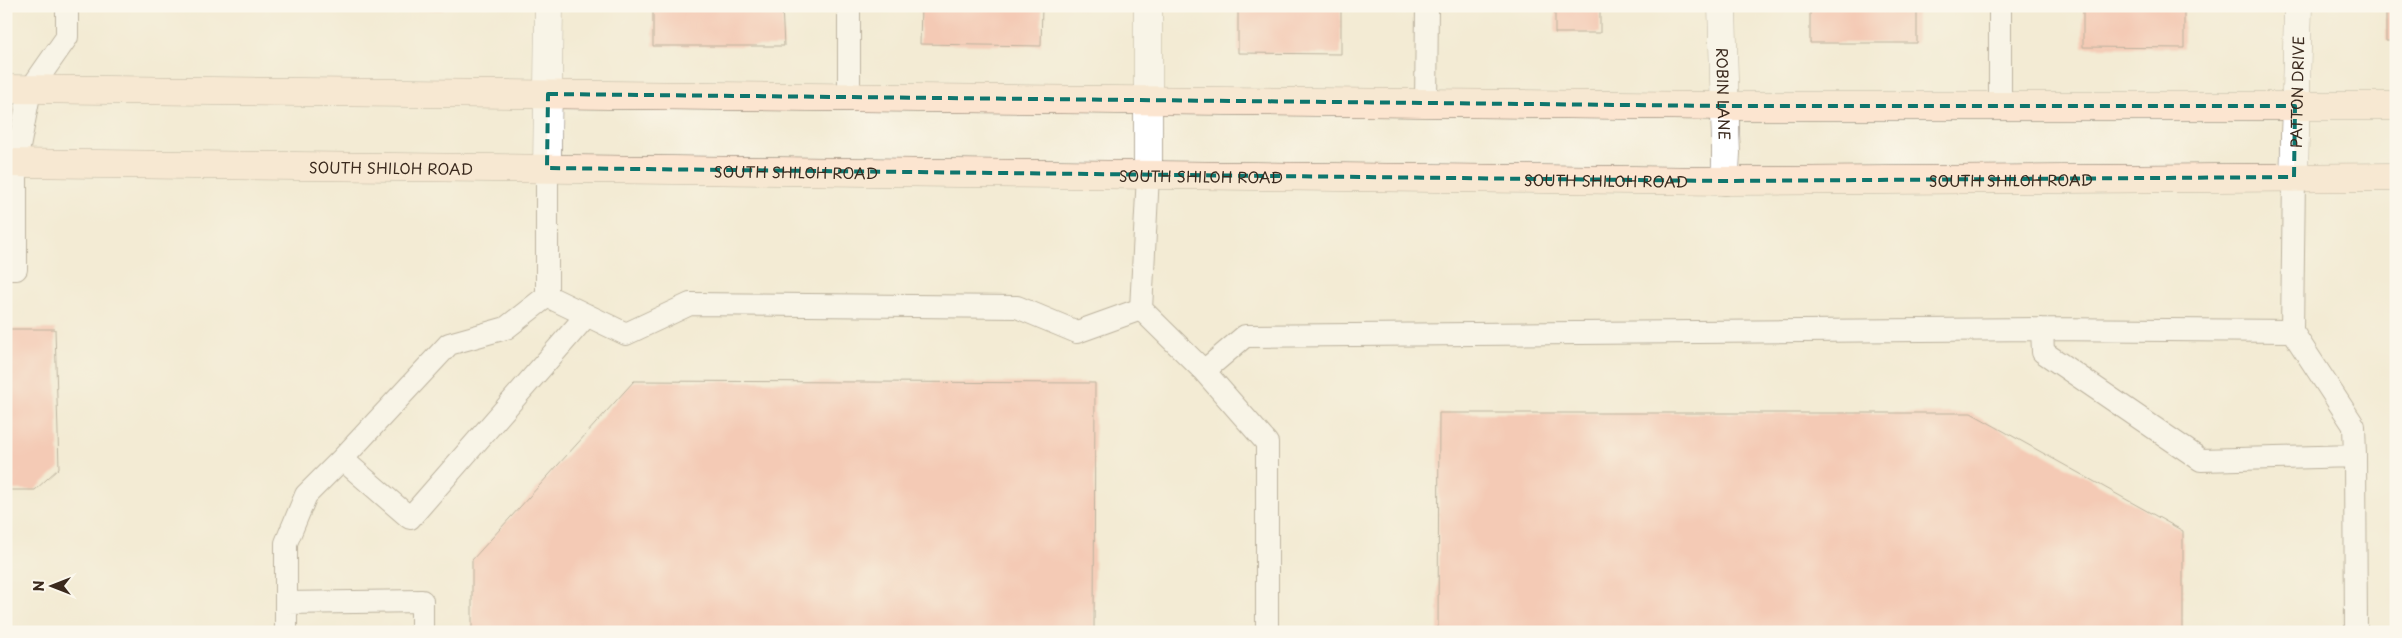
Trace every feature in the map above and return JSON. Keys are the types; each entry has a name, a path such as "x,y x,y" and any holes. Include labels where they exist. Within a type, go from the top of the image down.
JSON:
{"main road":[{"path":"18,90 1426,104 2396,106"},
{"name":"SOUTH SHILOH ROAD","path":"11,163 1724,181 2396,176"}],"street":[{"path":"547,168 549,6"},
{"path":"1148,6 1148,175"},
{"name":"ROBIN LANE","path":"1722,6 1726,153 1724,181"},
{"name":"PATTON DRIVE","path":"2294,177 2298,6"}],"lane":[{"path":"6,269 16,269 11,163 18,90 67,37 67,6"},
{"path":"849,6 849,98"},
{"path":"1426,104 1427,6"},
{"path":"2000,6 2000,106"},
{"path":"547,168 547,296"},
{"path":"1148,175 1141,309 1204,370 1267,443 1268,632"},
{"path":"2294,177 2292,331 2354,426 2356,632"},
{"path":"547,296 626,334 690,304 1017,308 1077,332 1141,309"},
{"path":"286,632 286,543 306,496 449,344 506,328 547,296"},
{"path":"342,458 410,518 587,315"},
{"path":"1204,370 1245,336 2042,329 2292,331"},
{"path":"2042,329 2043,352 2201,460 2355,456"},
{"path":"286,603 422,602 422,632"}],"highlighted area":[{"path":"548,94 1724,106 2295,106 2294,177 1725,181 547,168"}],"building":[{"path":"362,6 443,6 443,10 362,9"},
{"path":"653,6 782,6 784,46 653,46"},
{"path":"921,6 1042,6 1041,46 920,44"},
{"path":"1238,6 1341,6 1341,54 1238,53"},
{"path":"1555,6 1600,6 1600,33 1555,33"},
{"path":"1810,6 1917,6 1917,43 1810,43"},
{"path":"2083,6 2184,6 2184,48 2083,47"},
{"path":"2386,6 2396,6 2396,41 2386,41"},
{"path":"6,329 55,329 59,468 35,490 6,490"},
{"path":"634,381 1095,383 1094,632 472,632 472,560"},
{"path":"1439,413 1971,413 2183,531 2183,632 1438,632"}]}
